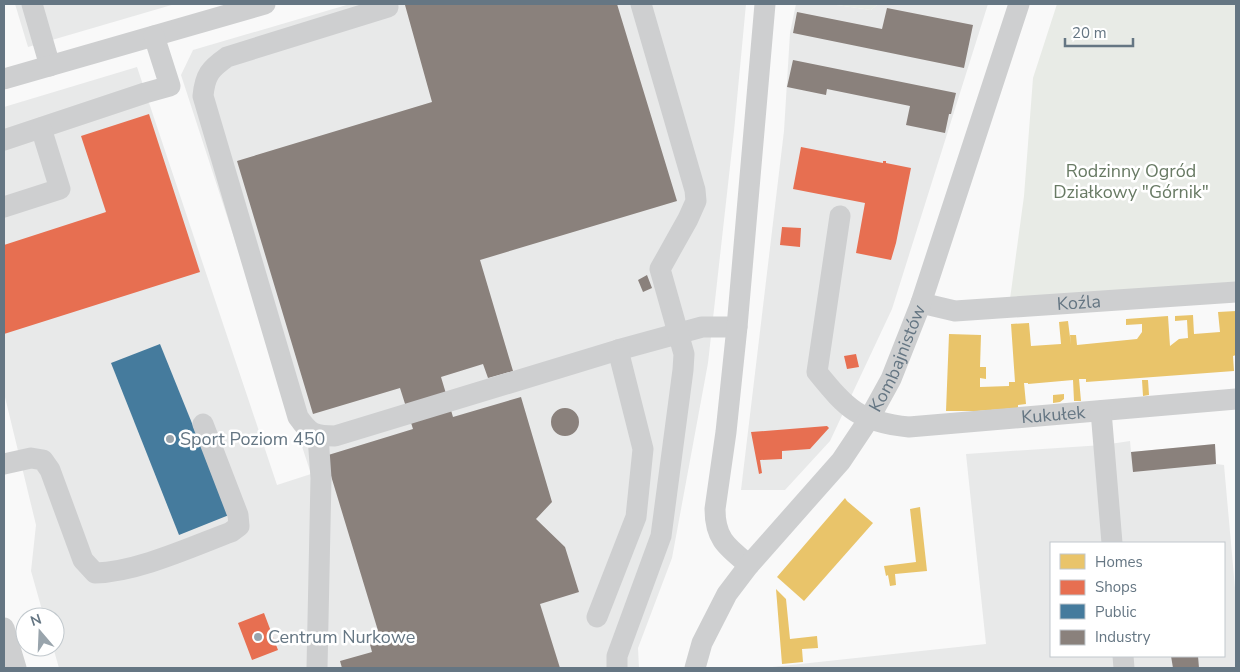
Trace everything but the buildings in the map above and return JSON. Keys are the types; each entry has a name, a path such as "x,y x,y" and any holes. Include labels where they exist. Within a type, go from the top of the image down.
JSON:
{"street":[{"path":"32,4 50,66"},
{"path":"4,79 265,4"},
{"path":"618,668 617,656 661,536 684,354 660,269 696,201 695,190 641,4"},
{"path":"749,565 732,551 720,536 715,522 715,509 726,432 737,327 765,4"},
{"name":"Kombajnistów","path":"695,668 702,643 727,594 749,565 829,476 869,420 891,380 920,303 1019,4"},
{"path":"388,7 227,57 212,68 204,82 203,96 298,417 306,428 318,436 335,436 618,350 702,327 737,327"},
{"path":"4,140 170,86 154,36"},
{"path":"4,207 60,189 41,128"},
{"path":"840,216 817,372 839,399 869,420"},
{"name":"Koźla","path":"920,303 955,311 1236,292"},
{"path":"597,617 636,517 643,450 618,350"},
{"name":"Kukułek","path":"869,420 909,426 1236,399"},
{"path":"1101,411 1112,542"},
{"path":"4,464 31,458 43,460 50,470 83,560 95,573 113,573 232,532 239,526 238,515 203,424"},
{"path":"317,668 321,478 318,436"},
{"path":"4,628 16,668"}],"shaded area":[{"path":"15,4 175,4 28,47"},
{"path":"350,4 746,4 708,363 672,558 638,648 639,668 59,668 56,657 65,657 65,607 41,607 31,571 36,525 4,393 4,107 137,67 277,485 311,474 181,75 193,50"},
{"path":"796,4 830,4 871,10 878,4 988,4 892,309 830,441 785,490 741,490 784,131 790,33"},
{"path":"1130,441 1131,452 1215,444 1216,464 1224,465 1236,599 1236,668 763,668 986,644 966,454 1103,445"}],"green space":[{"path":"830,4 878,4 871,10"},
{"name":"Rodzinny Ogród Działkowy \"Górnik\"","path":"1057,4 1236,4 1236,282 1010,299 1024,196 1033,78"}],"place":[{"name":"Sport Poziom 450","path":"170,439"},
{"name":"Centrum Nurkowe","path":"258,637"}]}
